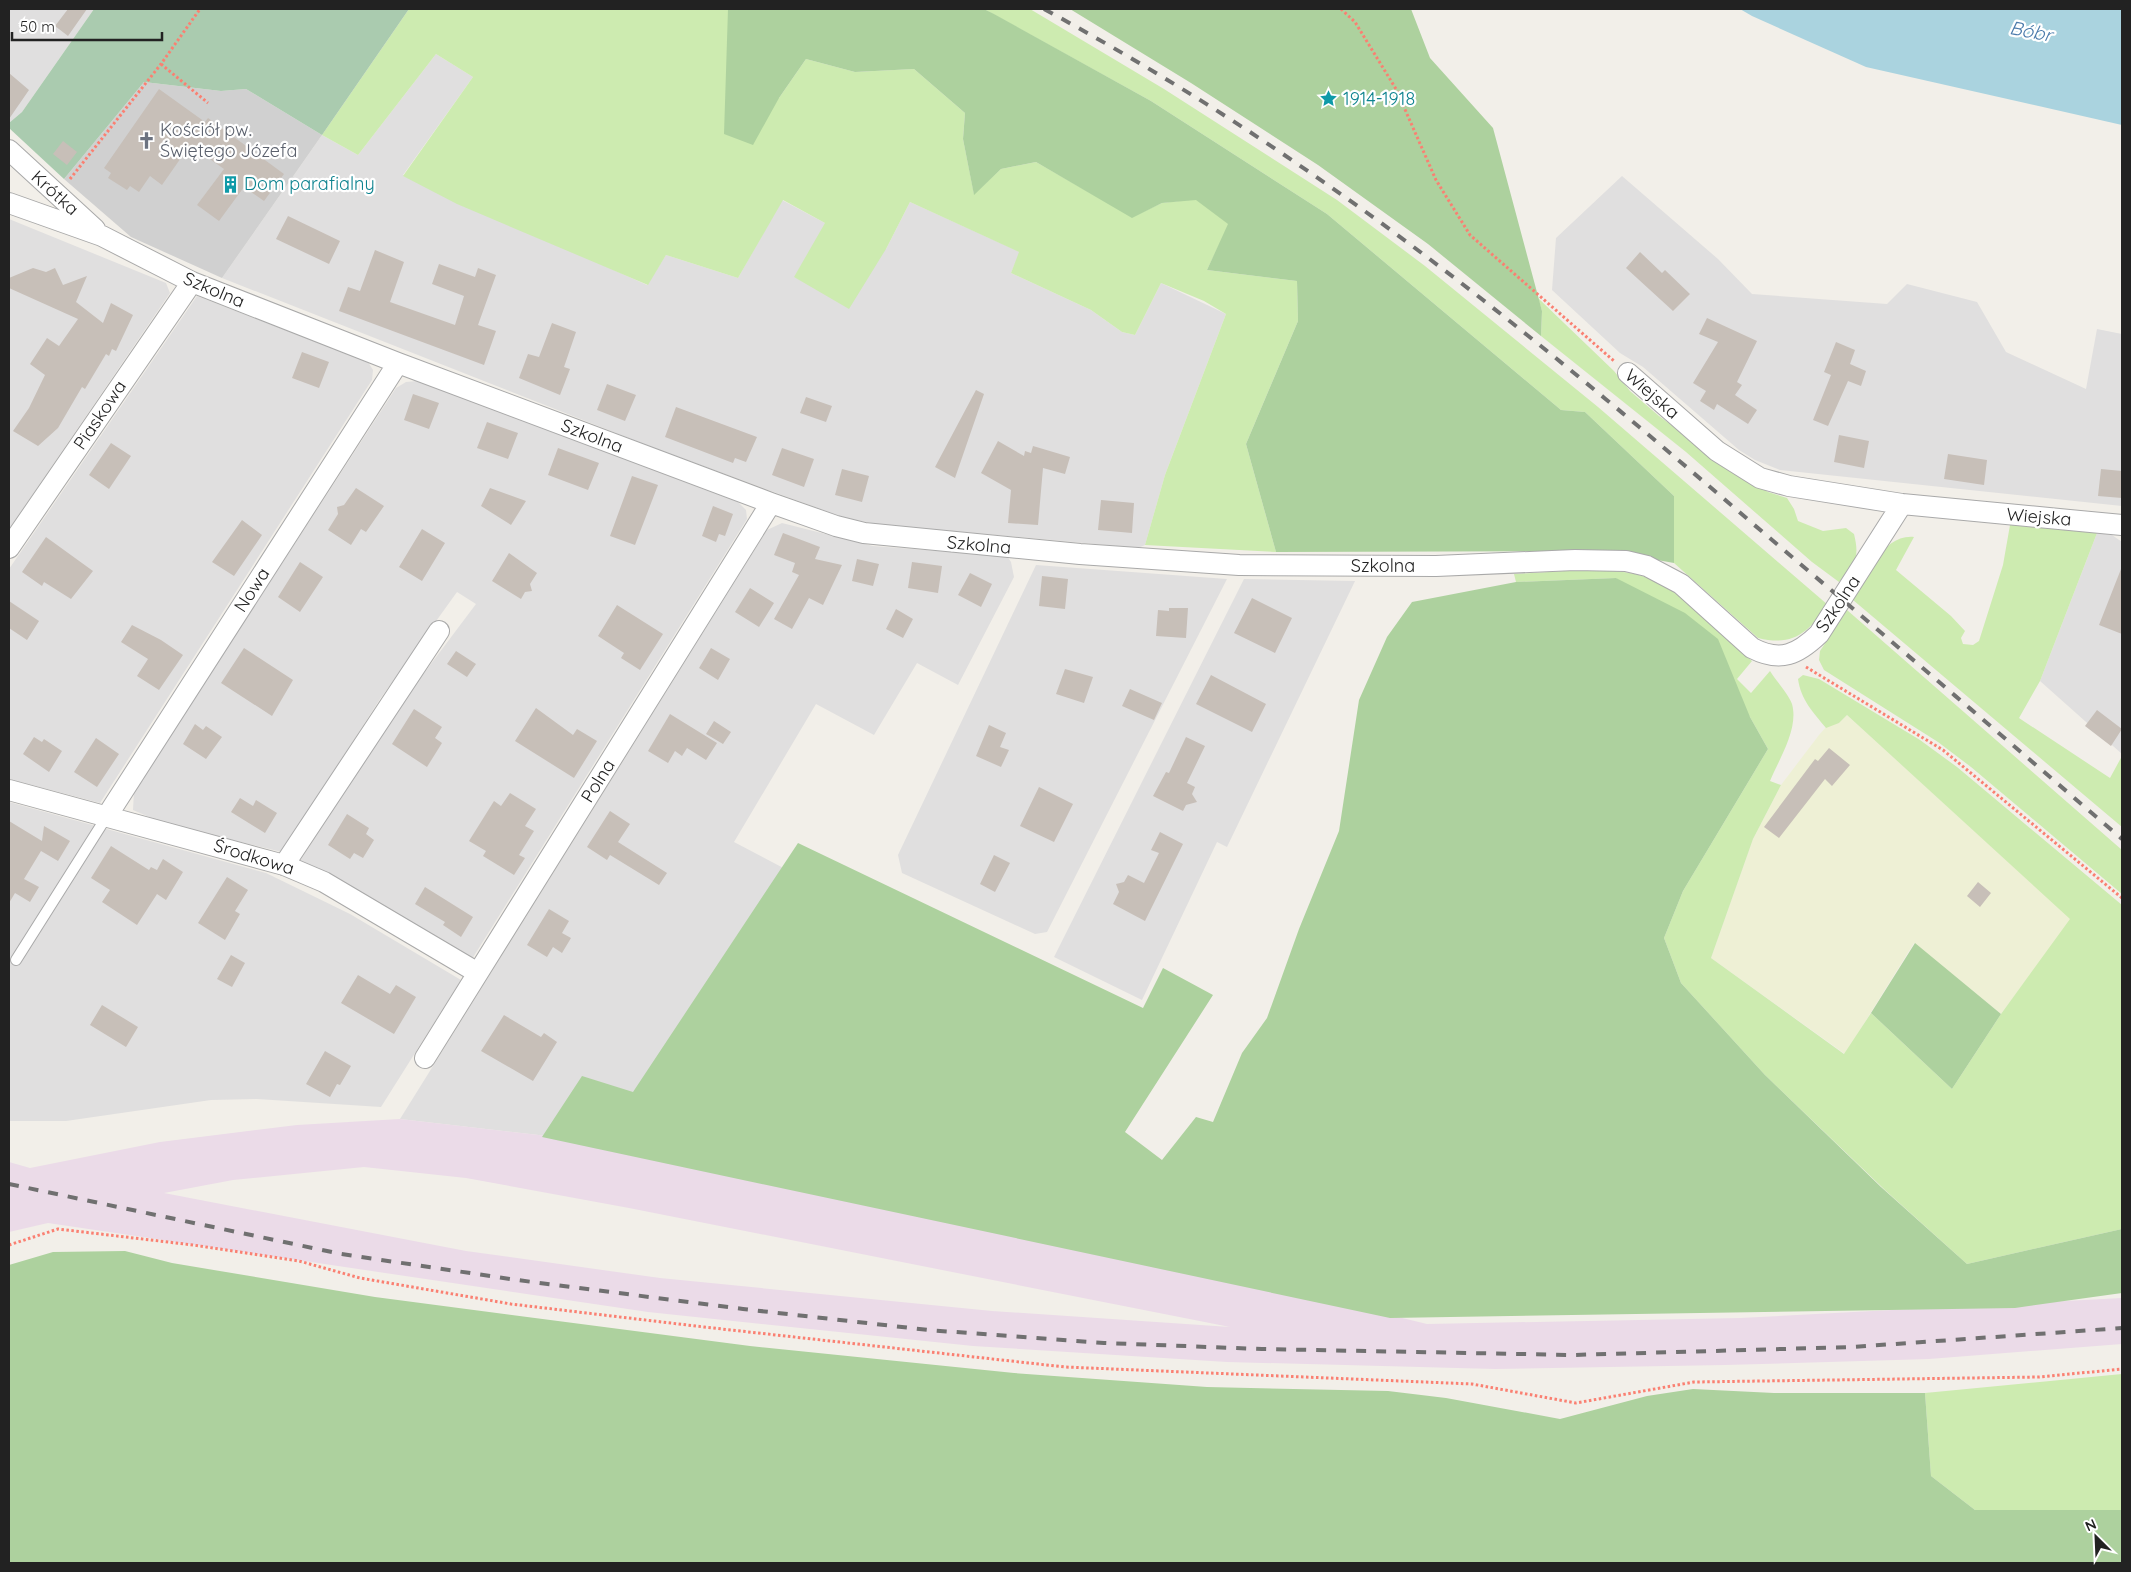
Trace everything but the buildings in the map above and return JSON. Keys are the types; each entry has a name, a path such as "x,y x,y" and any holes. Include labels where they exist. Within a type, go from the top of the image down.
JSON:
{"street":[{"name":"Krótka","path":"9,150 102,236"},
{"name":"Szkolna","path":"9,203 102,236 192,282 398,363 771,503 836,526 888,537 1229,564 1436,566 1575,560 1626,561 1647,566 1681,584 1752,648 1763,654 1778,656 1792,654 1807,646 1828,623 1902,504"},
{"name":"Piaskowa","path":"9,548 192,282"},
{"name":"Nowa","path":"107,816 398,363"},
{"name":"Wiejska","path":"1628,373 1717,451 1760,478 1789,486 1902,504 2122,525"},
{"name":"Polna","path":"425,1058 771,503"},
{"path":"284,865 439,631"},
{"name":"Środkowa","path":"9,790 284,865 324,882 478,973"}],"lane":[{"path":"16,960 107,816"}],"path":[{"path":"57,196 161,64 200,9"},
{"name":"Wiejska","path":"1341,9 1355,22 1396,89 1436,180 1470,235 1628,373"},
{"path":"161,64 208,103"},
{"path":"1792,654 1810,671 1943,750 2122,898"},
{"path":"9,1245 58,1230 193,1245 299,1262 360,1278 511,1304 704,1327 1065,1367 1269,1374 1472,1384 1576,1403 1694,1382 2039,1377 2122,1369"}],"shaded area":[{"path":"9,9 94,9 22,112 9,123"},
{"path":"436,54 473,77 403,175 647,285 666,255 738,278 782,200 825,223 886,249 910,202 1020,252 1011,273 1091,310 1122,332 1135,335 1161,283 1226,314 1165,475 1145,545 1138,548 876,524 842,517 654,448 222,278 322,135 358,155"},
{"path":"144,82 221,91 246,89 322,135 222,278 131,237 64,179"},
{"path":"1622,176 1718,259 1752,294 1887,304 1907,284 1977,302 2006,352 2086,389 2097,329 2122,334 2122,506 1780,470 1755,460 1739,450 1643,367 1620,353 1552,290 1556,238"},
{"path":"9,219 166,283 170,293 9,529"},
{"path":"197,296 368,362 373,370 372,380 100,803 9,779 9,569"},
{"path":"417,381 738,502 746,510 747,519 472,959 300,861 403,701 476,604 457,592 380,699 282,852 163,823 133,810 134,791 396,388 406,382"},
{"path":"782,523 873,546 1007,556 1011,562 1014,577 958,685 917,663 874,735 816,704 734,842 791,872 609,1143 400,1119 767,530"},
{"path":"2097,533 2112,535 2122,542 2122,754 2040,681"},
{"path":"1036,565 1227,579 1047,932 1035,934 902,873 898,855"},
{"path":"1244,579 1355,581 1227,847 1217,842 1142,1000 1054,957"},
{"path":"9,802 266,873 350,914 461,980 381,1107 257,1099 211,1100 66,1121 9,1121"},
{"path":"400,1119 609,1143 1267,1285 1427,1324 1740,1318 2122,1298 2122,1344 1929,1359 1725,1365 1495,1369 1227,1362 973,1346 648,1312 48,1223 9,1232 9,1162 30,1168 160,1142 297,1125","holes":["364,1167 466,1178 629,1208 1230,1327 992,1311 660,1278 466,1251 164,1193 233,1180"]}],"green space":[{"path":"94,9 409,9 322,135 246,89 221,91 144,82 64,179 9,128 9,123 22,112"},
{"path":"409,9 728,9 728,35 779,98 806,59 855,72 914,69 965,113 963,139 974,194 1001,169 1036,162 1132,217 1162,203 1196,199 1229,224 1207,270 1297,281 1298,321 1246,444 1276,552 1145,545 1165,475 1226,314 1204,301 1161,283 1135,335 1122,332 1091,310 1011,273 1019,252 910,202 886,249 849,309 794,277 825,223 783,200 738,278 666,255 648,285 457,204 403,176 473,77 436,54 358,155 322,135"},
{"path":"728,9 984,9 1151,101 1327,214 1561,410 1585,412 1674,496 1674,563 1607,551 1276,552 1246,444 1298,321 1297,281 1207,270 1228,224 1196,200 1162,203 1132,218 1036,162 1001,169 974,195 963,139 965,113 914,69 855,72 806,59 779,98 753,145 724,134"},
{"path":"984,9 1030,9 1164,89 1337,200 1425,266 1598,407 1828,605 1807,630 1791,639 1771,640 1758,638 1674,563 1674,496 1585,412 1561,410 1327,214 1151,101"},
{"path":"1070,9 1411,9 1430,58 1493,128 1542,311 1541,336 1428,244 1318,165 1191,83"},
{"path":"1538,298 1614,371 1630,391 1659,416 1736,472 1768,492 1787,498 1794,509 1798,521 1823,531 1846,528 1854,534 1856,542 1855,560 1839,582 1812,562 1686,452 1541,336 1542,311"},
{"path":"2010,525 2097,533 2040,681 2019,718 2110,778 2122,756 2122,827 1853,600 1876,559 1884,550 1893,542 1903,538 1914,537 1896,570 1951,616 1965,631 1961,638 1963,644 1973,645 1979,641 2003,565"},
{"path":"1565,571 1626,572 1649,578 1662,584 1683,598 1752,661 1737,679 1751,693 1770,671 1788,696 1792,704 1793,723 1787,744 1770,781 1781,785 1753,839 1711,958 1844,1054 1871,1013 1952,1089 2001,1014 2070,919 1847,715 1839,723 1826,728 1808,705 1802,693 1798,679 1803,675 1819,679 1920,740 1957,767 2122,905 2122,1229 1967,1264 1886,1191 1765,1075 1681,983 1664,938 1683,891 1768,749 1750,717 1616,578 1516,582 1514,574"},
{"path":"1616,578 1685,613 1718,639 1750,717 1768,749 1683,891 1664,938 1681,983 1765,1075 1881,1187 1967,1264 2122,1229 2122,1293 2015,1308 1390,1318 542,1137 582,1076 633,1092 798,843 1143,1008 1163,968 1213,995 1125,1132 1162,1160 1196,1117 1213,1122 1242,1053 1267,1018 1299,929 1339,831 1359,700 1387,637 1412,602 1516,582"},
{"path":"1847,610 2122,850 2122,894 1971,767 1938,742 1824,670 1819,660 1820,651"},
{"path":"1847,715 2071,919 2001,1014 1914,943 1845,1054 1711,958 1753,839 1781,785 1827,726 1839,723"},
{"path":"1915,943 2001,1014 1952,1089 1871,1013"},
{"path":"125,1251 172,1263 375,1297 750,1346 1014,1373 1207,1387 1388,1391 1446,1398 1560,1419 1647,1396 1693,1389 1774,1393 1925,1393 1931,1476 1975,1510 2122,1510 2122,1563 9,1563 9,1265 53,1252"},
{"path":"2122,1374 2122,1510 1975,1510 1931,1476 1925,1393"}],"water":[{"name":"Bóbr","path":"1740,9 2122,9 2122,125 1866,67"}],"railway":[{"path":"1044,9 1147,67 1247,130 1369,214 1426,256 1536,342 1645,432 2122,839"},
{"path":"9,1184 341,1254 517,1280 928,1330 1104,1343 1262,1349 1572,1355 1852,1347 2122,1328"}],"place":[{"name":"1914-1918","path":"1329,99"},
{"name":"Kościół pw. Świętego Józefa","path":"146,140"},
{"name":"Dom parafialny","path":"230,184"}]}
